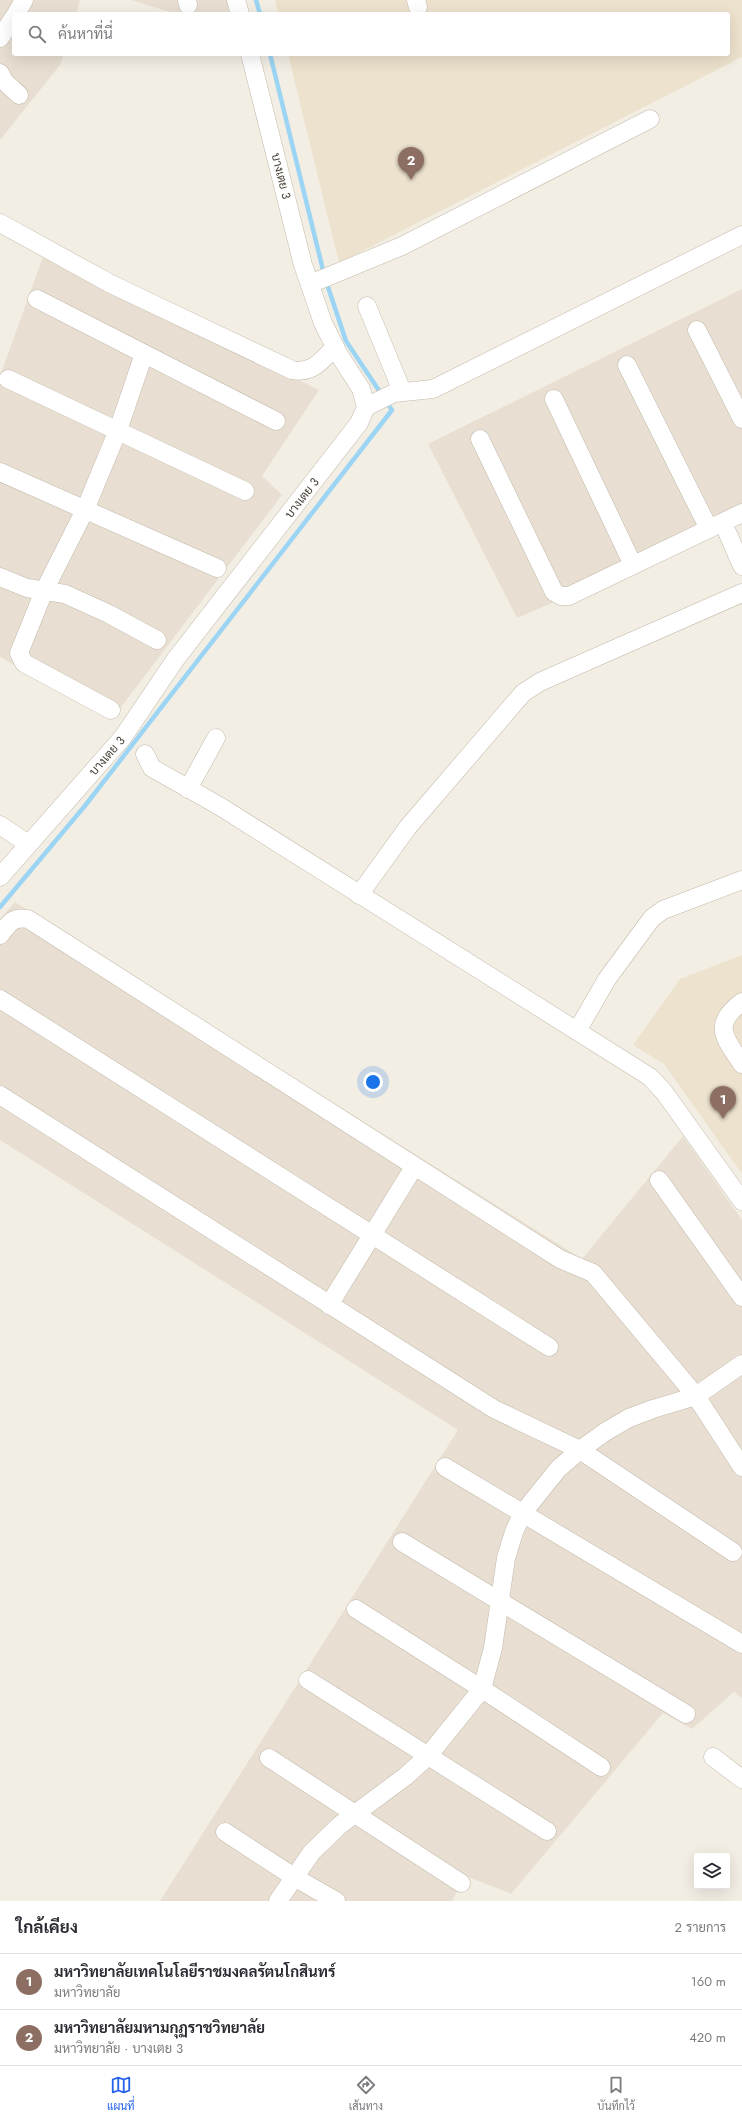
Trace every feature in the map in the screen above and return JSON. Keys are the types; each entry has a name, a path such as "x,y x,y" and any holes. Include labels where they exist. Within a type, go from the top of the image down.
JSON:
{"street":[{"path":"17,12 24,0"},
{"path":"236,0 239,12"},
{"path":"0,38 12,20"},
{"name":"บางเตย 3","path":"0,877 124,737 175,660 359,424 371,404 335,347 323,323 315,282 303,265 251,56"},
{"path":"0,73 4,81 19,95"},
{"path":"315,282 402,246 650,119"},
{"path":"0,223 111,284 292,370 301,372 316,367 335,347"},
{"path":"371,404 398,392 433,389 742,235"},
{"path":"37,299 276,421"},
{"path":"367,306 398,392"},
{"path":"697,330 742,419"},
{"path":"111,710 24,663 20,658 19,653 44,591 85,510 118,430 144,354"},
{"path":"627,364 709,529"},
{"path":"8,379 245,491"},
{"path":"554,399 633,565"},
{"path":"480,439 554,592 561,596 568,596 742,513"},
{"path":"0,472 217,568"},
{"path":"728,534 742,566"},
{"path":"0,577 27,588 65,594 109,614 157,640"},
{"path":"359,895 408,827 523,693 540,682 742,594"},
{"path":"188,789 216,738"},
{"path":"145,754 152,768 221,807 650,1077 664,1092 742,1201"},
{"path":"0,825 28,844"},
{"path":"577,1031 607,979 652,918 663,910 742,880"},
{"path":"0,935 11,921 19,917 28,919 560,1259 593,1273 696,1396 742,1468"},
{"path":"0,998 372,1237 549,1348"},
{"path":"742,1002 730,1011 724,1022 722,1030 742,1064"},
{"path":"0,1095 494,1409 580,1450 733,1552"},
{"path":"329,1305 414,1167"},
{"path":"659,1180 742,1297"},
{"path":"278,1901 312,1852 354,1814 406,1776 428,1756 482,1689 494,1648 506,1558 522,1514 558,1469 580,1450 605,1432 629,1418 696,1396 742,1364"},
{"path":"446,1468 742,1644"},
{"path":"402,1542 686,1714"},
{"path":"356,1609 601,1767"},
{"path":"308,1680 547,1831"},
{"path":"712,1756 742,1779"},
{"path":"269,1758 460,1882"},
{"path":"224,1832 294,1877 336,1901"}],"shaded area":[{"path":"0,0 80,0 77,12 12,12 12,56 63,56 60,65 0,140"},
{"path":"130,0 229,0 232,12 171,12"},
{"path":"275,0 742,0 742,57 339,263 288,56 730,56 730,12 278,12"},
{"path":"44,254 319,390 262,476 282,495 112,719 0,657 0,376"},
{"path":"742,289 742,521 517,618 428,444"},
{"path":"15,902 582,1259 683,1136 742,1220 742,1698 734,1692 692,1729 663,1713 511,1894 466,1876 452,1901 160,1901 458,1430 0,1140 0,919"},
{"path":"742,955 742,1174 664,1064 633,1045 680,979"}],"waterway":[{"path":"256,0 259,12"},
{"path":"270,56 324,274"},
{"path":"326,281 346,341 382,395"},
{"path":"0,907 84,807 392,410 386,402"}],"place":[{"name":"มหาวิทยาลัยมหามกุฏราชวิทยาลัย","path":"411,180"},
{"name":"มหาวิทยาลัยเทคโนโลยีราชมงคลรัตนโกสินทร์","path":"723,1119"}]}
